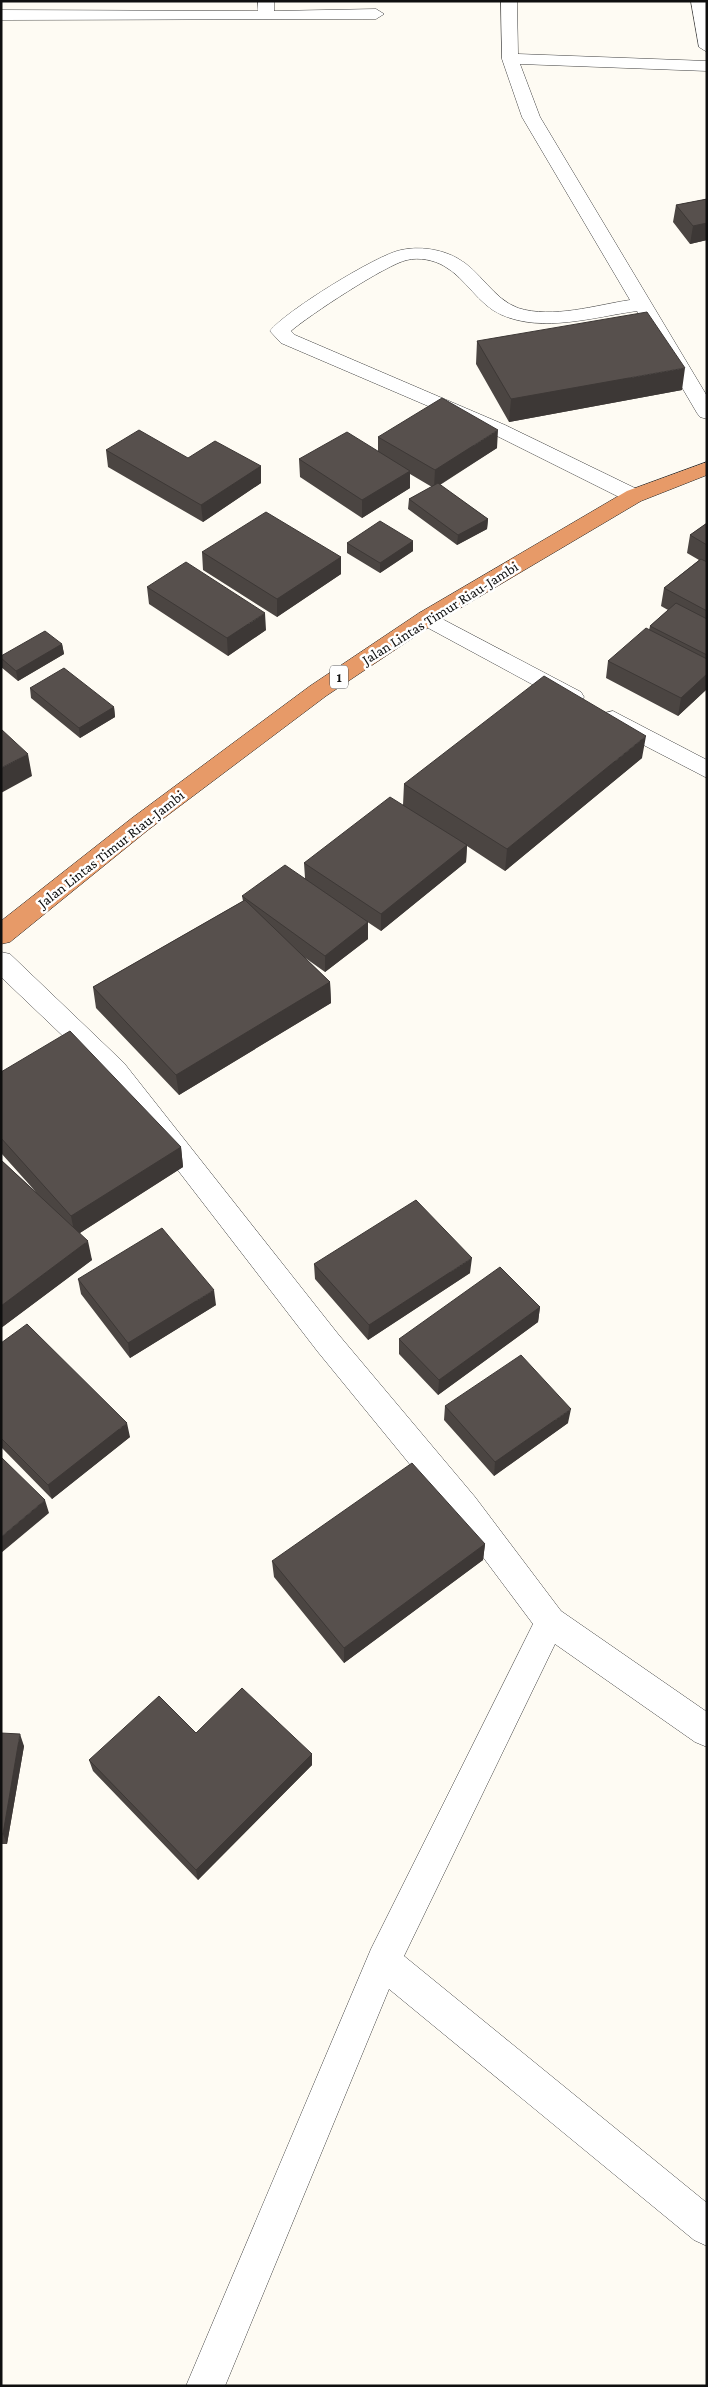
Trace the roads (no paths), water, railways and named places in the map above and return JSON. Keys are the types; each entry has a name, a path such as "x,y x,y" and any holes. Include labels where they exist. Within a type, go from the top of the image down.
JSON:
{"highway":[{"name":"Jalan Lintas Timur Riau-Jambi","path":"1,935 155,812 318,691 427,618 634,496 707,468"}],"street":[{"path":"509,1 510,59 531,117 707,413"},
{"path":"699,1 707,47"},
{"path":"1,15 266,9 376,14"},
{"path":"510,59 707,66"},
{"path":"634,496 498,429 288,339 280,331 285,324 306,310 386,262 402,255 421,254 451,262 508,310 536,316 564,315 642,304"},
{"path":"427,618 707,770"},
{"path":"1,961 114,1070 328,1342 464,1507 550,1622 707,1731"},
{"path":"205,2386 248,2288 383,1961 550,1622"},
{"path":"383,1961 707,2227"}]}
